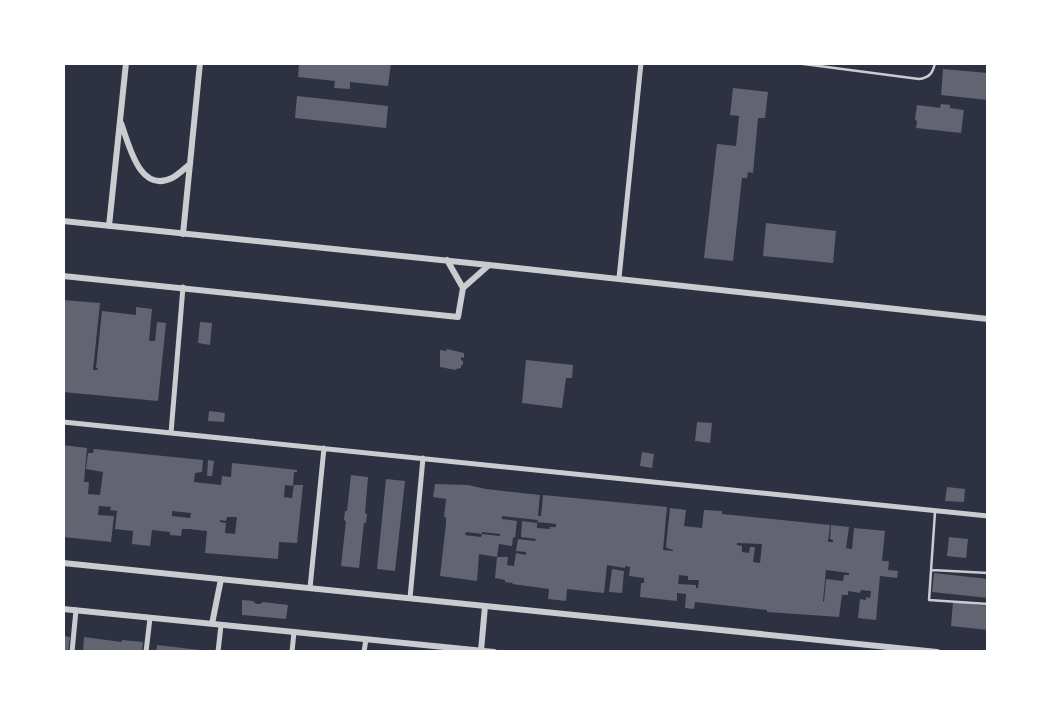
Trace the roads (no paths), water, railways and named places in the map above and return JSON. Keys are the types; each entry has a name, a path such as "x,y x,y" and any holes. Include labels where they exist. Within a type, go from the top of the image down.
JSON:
{"street":[{"path":"109,226 126,63"},
{"path":"183,234 200,63"},
{"path":"619,278 641,63"},
{"path":"120,121 136,163 149,178 167,180 190,164"},
{"path":"63,221 988,318"},
{"path":"447,260 463,288"},
{"path":"63,276 458,317 463,288 489,265"},
{"path":"171,433 183,287"},
{"path":"63,422 988,516"},
{"path":"310,588 324,448"},
{"path":"410,598 423,458"},
{"path":"63,563 937,652"},
{"path":"212,624 221,579"},
{"path":"481,651 485,606"},
{"path":"63,609 366,639 439,649 494,652"},
{"path":"72,652 76,610"},
{"path":"146,652 150,618"},
{"path":"218,652 221,625"},
{"path":"292,652 294,632"},
{"path":"365,652 366,639"}],"lane":[{"path":"796,63 919,79 930,75 935,63"},
{"path":"850,63 856,71"},
{"path":"935,510 929,600 988,604"},
{"path":"931,570 988,573"}]}
